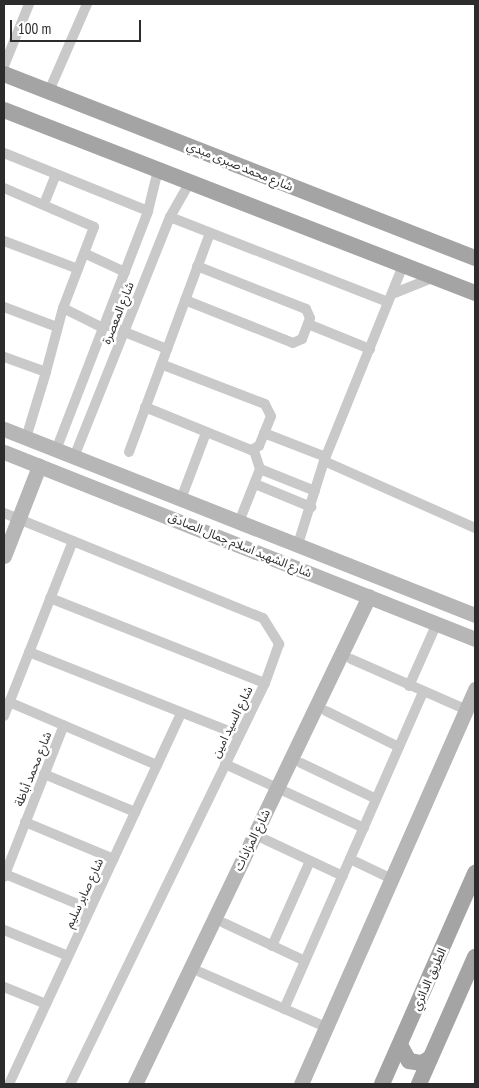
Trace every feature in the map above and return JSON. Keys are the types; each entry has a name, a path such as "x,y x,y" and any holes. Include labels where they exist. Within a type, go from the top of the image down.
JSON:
{"main road":[{"name":"شارع محمد صبرى مبدي","path":"4,74 475,258"},
{"path":"4,110 475,293"},
{"name":"الطريق الدائري","path":"382,1084 475,873"},
{"path":"419,1084 475,957"},
{"path":"400,1045 409,1062 422,1063 430,1058"}],"street":[{"path":"4,66 29,4"},
{"path":"49,91 86,4"},
{"path":"4,153 148,211"},
{"name":"شارع المعصرة","path":"56,450 148,211 158,170"},
{"path":"44,204 56,174"},
{"name":"شارع المعصرة","path":"74,457 170,217 190,182"},
{"path":"4,188 93,223 86,254 78,269 57,327 46,372 26,438"},
{"path":"170,217 390,298 434,278"},
{"path":"128,452 210,233"},
{"path":"4,241 78,269"},
{"path":"86,254 125,272"},
{"path":"298,544 325,459 404,265"},
{"path":"185,300 293,343 300,341 308,324 306,308 198,266"},
{"path":"4,307 57,327"},
{"path":"63,308 104,326 166,349"},
{"path":"308,324 370,349"},
{"path":"4,357 46,372"},
{"path":"161,364 265,404 271,416 254,450 260,470 239,522"},
{"path":"145,407 206,433 254,450"},
{"name":"شارع الشهيد اسلام جمال الصادق","path":"4,429 475,615"},
{"path":"181,499 206,433"},
{"path":"264,433 475,528"},
{"name":"شارع الشهيد اسلام جمال الصادق","path":"4,452 475,639"},
{"path":"4,556 9,519 35,464"},
{"path":"260,470 315,491"},
{"path":"255,484 311,507"},
{"path":"145,508 153,488"},
{"name":"شارع السيد امين","path":"9,519 73,541 263,618 279,644 264,683 239,736 70,1084"},
{"path":"4,716 73,541"},
{"path":"421,616 428,596"},
{"path":"50,598 264,683"},
{"name":"شارع المزادات","path":"147,1084 264,840 282,791 301,763 351,659 374,598"},
{"name":"شارع المزادات","path":"135,1084 282,791 374,598"},
{"path":"409,686 437,623"},
{"path":"29,652 239,736"},
{"path":"301,1084 472,700 423,693 351,659"},
{"path":"284,1009 423,693"},
{"path":"9,702 157,765"},
{"path":"326,711 399,747"},
{"name":"شارع صابر سليم","path":"9,1084 181,712"},
{"name":"شارع محمد أباظة","path":"4,875 64,725"},
{"path":"301,763 376,799"},
{"path":"225,764 364,828"},
{"path":"44,774 135,812"},
{"path":"26,822 114,859"},
{"path":"264,840 343,876"},
{"path":"350,859 392,879"},
{"path":"272,946 310,861"},
{"path":"4,875 90,910"},
{"path":"224,923 305,961"},
{"path":"4,930 68,956"},
{"path":"200,972 326,1027"},
{"path":"4,987 46,1004"}]}
